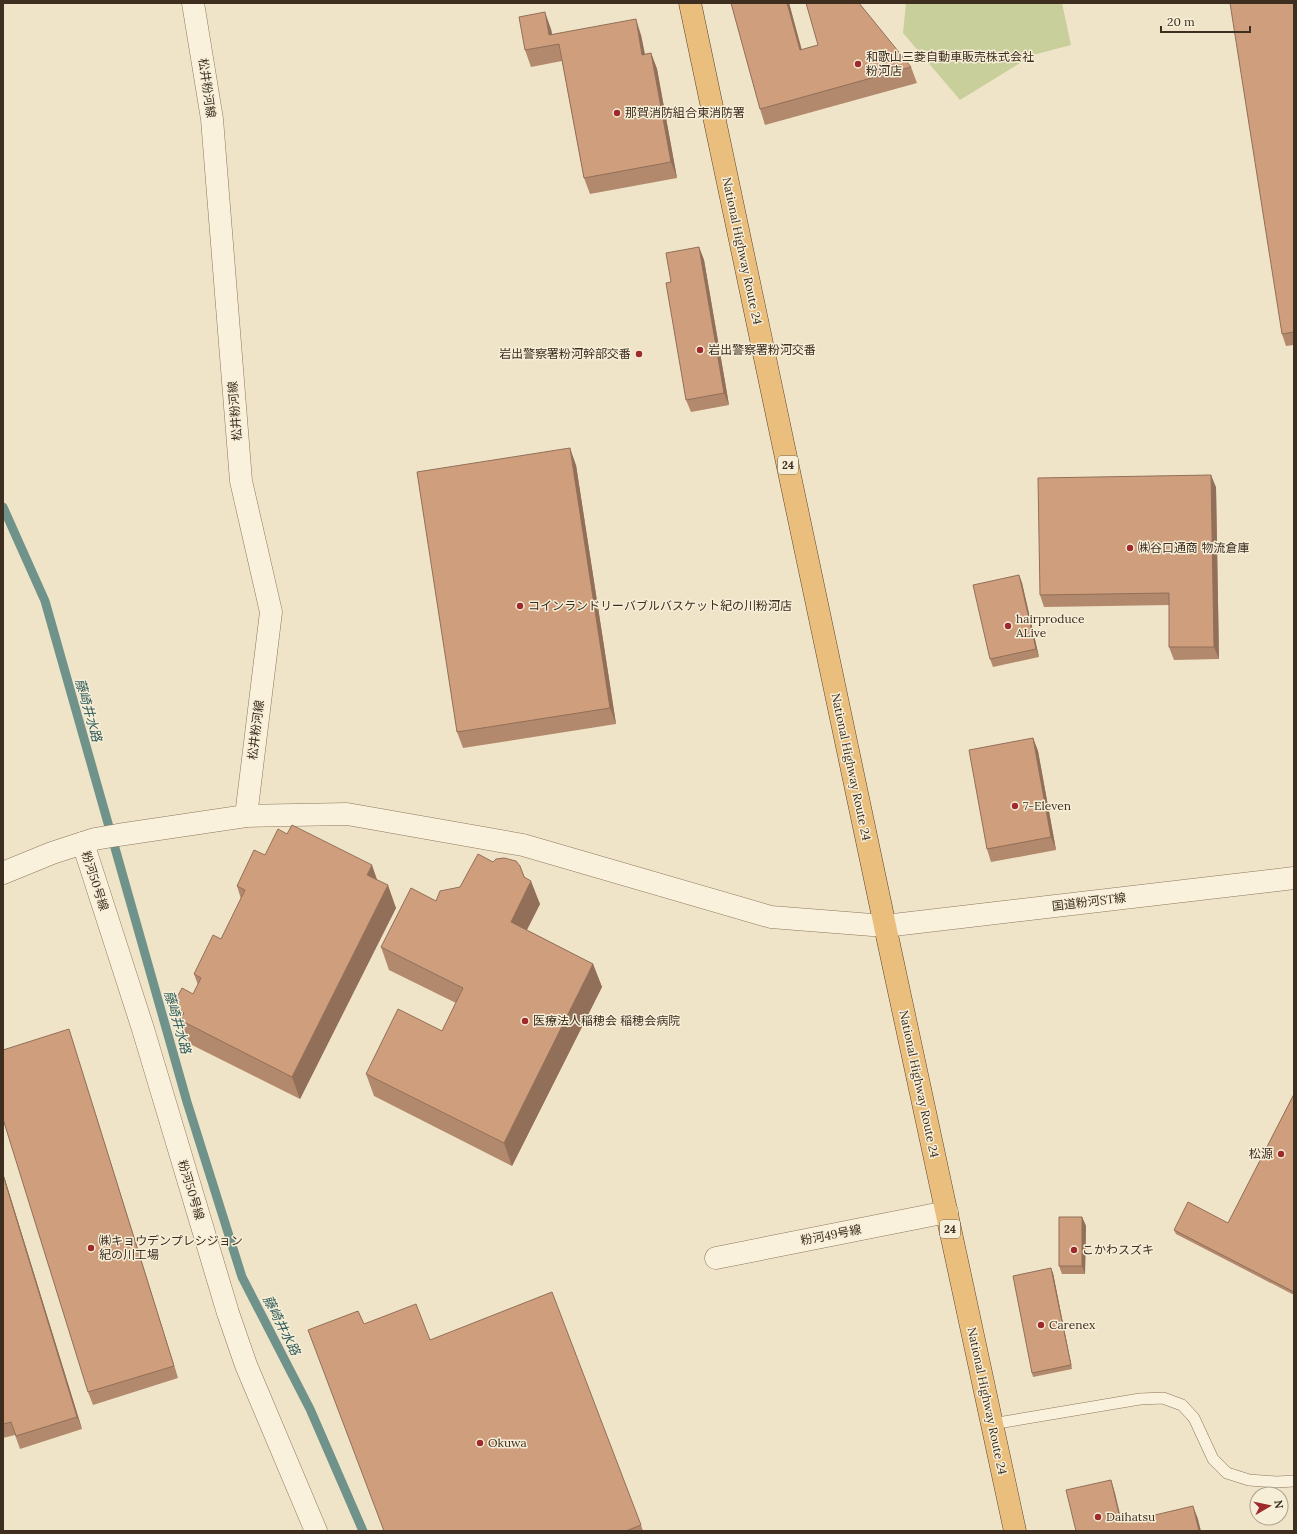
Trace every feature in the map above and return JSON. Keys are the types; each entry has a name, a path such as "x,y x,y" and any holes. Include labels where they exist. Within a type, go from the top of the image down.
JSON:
{"highway":[{"name":"National Highway Route 24","path":"690,3 885,926 1015,1531"}],"street":[{"name":"松井粉河線","path":"193,3 212,119 241,481 271,612 246,816"},
{"name":"国道粉河ST線","path":"3,873 52,853 89,841 118,835 246,816 347,814 523,845 771,917 885,926 1294,878"},
{"name":"粉河50号線","path":"89,841 143,1029 228,1313 246,1365 316,1531"},
{"name":"粉河49号線","path":"716,1258 947,1212"}],"lane":[{"path":"992,1424 1140,1399 1163,1398 1182,1405 1194,1418 1213,1459 1227,1473 1249,1480 1277,1482 1294,1481"}],"green space":[{"path":"906,3 1062,3 1071,45 1033,55 960,100 903,33"}],"building":[{"name":"和歌山三菱自動車販売株式会社 粉河店","path":"731,3 787,3 800,50 818,45 806,3 859,3 911,67 760,109"},
{"path":"1230,3 1294,3 1294,332 1282,334"},
{"path":"545,12 549,35 636,19 642,55 651,53 671,162 584,178 559,44 525,50 519,17"},
{"name":"岩出警察署粉河交番","path":"699,247 724,393 686,400 666,283 671,282 666,253"},
{"name":"コインランドリーバブルバスケット紀の川粉河店","path":"570,448 610,708 457,732 417,472"},
{"name":"㈱谷口通商 物流倉庫","path":"1211,475 1214,647 1169,647 1169,593 1040,595 1038,478"},
{"name":"hairproduce ALive","path":"1019,575 1036,649 990,659 973,585"},
{"name":"7-Eleven","path":"1033,738 1051,837 987,849 969,750"},
{"path":"292,825 372,865 367,875 388,885 292,1077 180,1020 184,1013 172,1007 182,988 193,994 201,978 194,974 213,935 221,939 245,890 237,886 254,850 265,855 278,829 287,834"},
{"name":"医療法人稲穂会 稲穂会病院","path":"478,854 493,862 496,859 504,858 516,861 520,866 524,877 531,881 511,922 593,964 504,1143 366,1074 398,1009 442,1031 463,988 381,947 411,888 436,901 440,891 460,887"},
{"name":"㈱キョウデンプレシジョン 紀の川工場","path":"69,1029 174,1366 88,1392 3,1119 3,1050"},
{"name":"松源","path":"1294,1094 1294,1292 1174,1230 1188,1202 1228,1223"},
{"path":"3,1175 77,1417 16,1436 11,1422 3,1424"},
{"name":"こかわスズキ","path":"1059,1217 1082,1217 1082,1266 1059,1266"},
{"path":"1051,1268 1071,1365 1032,1373 1013,1276"},
{"name":"Okuwa","path":"552,1292 641,1525 626,1531 384,1531 308,1330 358,1311 364,1324 416,1304 430,1340"},
{"path":"1111,1480 1121,1523 1193,1506 1199,1531 1076,1531 1066,1490"}],"waterway":[{"name":"藤崎井水路","path":"3,507 45,601 187,1102 242,1277 310,1409 363,1531"}],"place":[{"name":"和歌山三菱自動車販売株式会社 粉河店","path":"858,64"},
{"name":"那賀消防組合東消防署","path":"617,113"},
{"name":"岩出警察署粉河交番","path":"700,350"},
{"name":"岩出警察署粉河幹部交番","path":"639,354"},
{"name":"㈱谷口通商 物流倉庫","path":"1130,548"},
{"name":"コインランドリーバブルバスケット紀の川粉河店","path":"520,606"},
{"name":"hairproduce ALive","path":"1008,626"},
{"name":"7-Eleven","path":"1015,806"},
{"name":"医療法人稲穂会 稲穂会病院","path":"525,1021"},
{"name":"松源","path":"1281,1154"},
{"name":"㈱キョウデンプレシジョン 紀の川工場","path":"91,1248"},
{"name":"こかわスズキ","path":"1074,1250"},
{"name":"Carenex","path":"1041,1325"},
{"name":"Okuwa","path":"480,1443"},
{"name":"Daihatsu","path":"1098,1517"}]}
